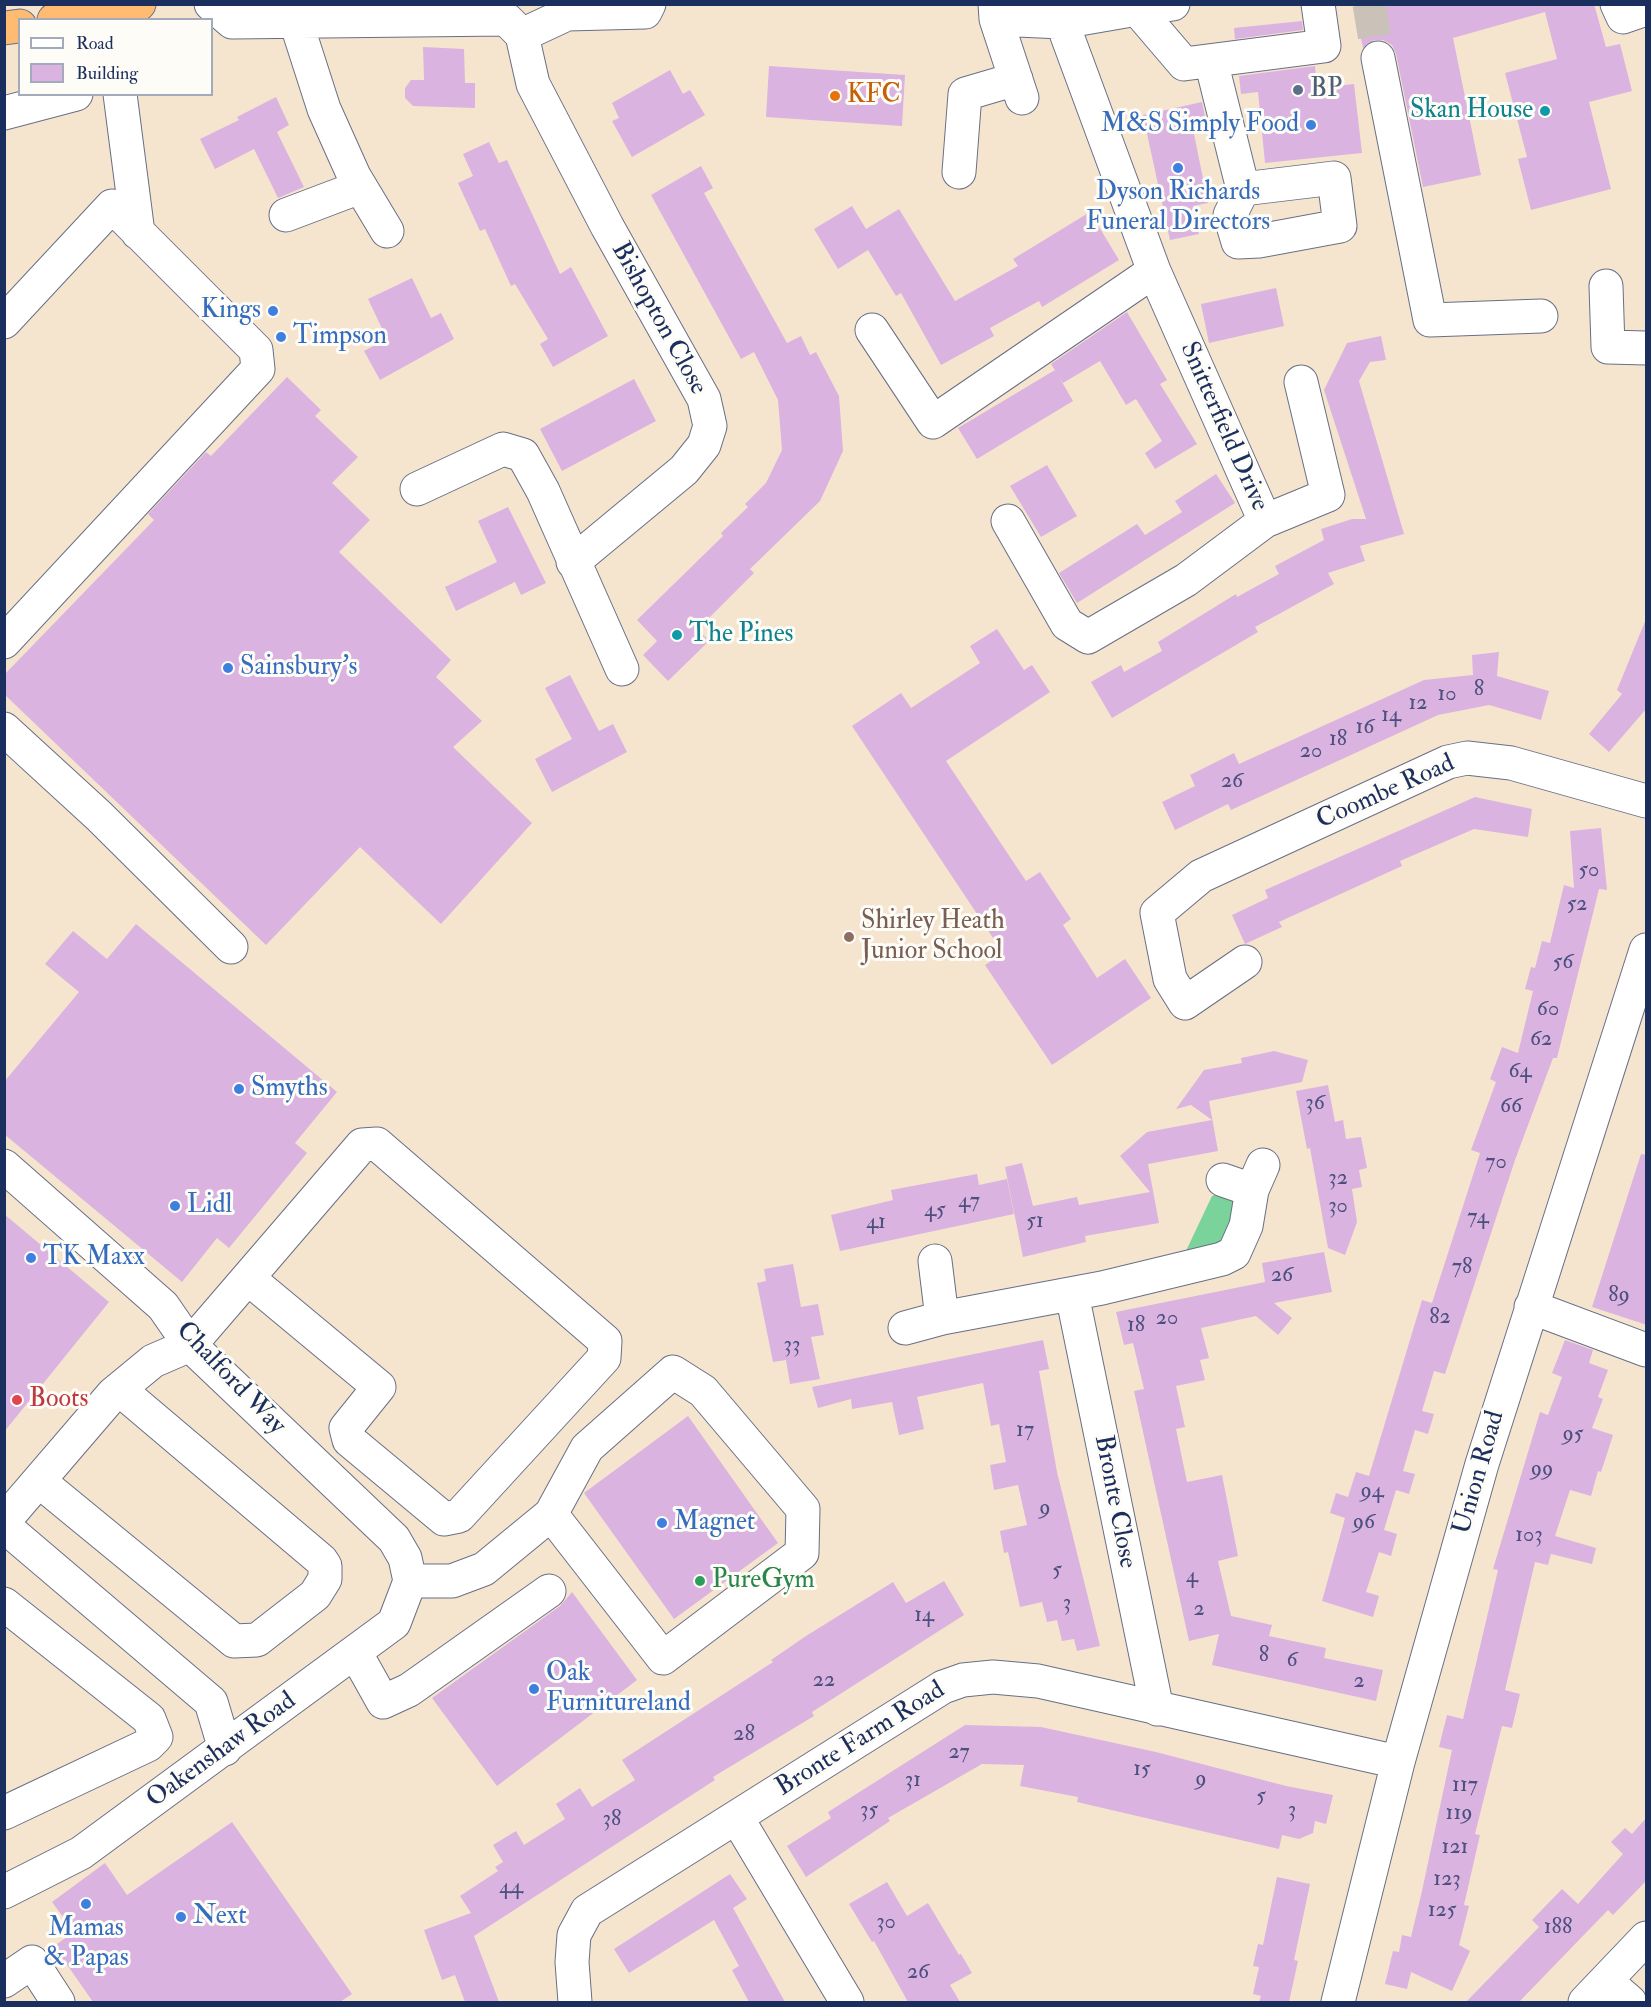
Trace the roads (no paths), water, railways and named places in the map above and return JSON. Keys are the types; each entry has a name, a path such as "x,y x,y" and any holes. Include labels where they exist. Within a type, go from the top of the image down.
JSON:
{"highway":[{"path":"65,18 139,4"}],"street":[{"path":"211,4 232,22 506,19 522,35 567,14 645,12 649,4"},
{"path":"959,172 965,94 1019,89 996,12 1062,22 1137,7 1173,4"},
{"path":"1137,7 1184,64 1324,46 1318,4"},
{"path":"1617,4 1623,17 1647,9"},
{"path":"296,22 324,109 360,187 387,231"},
{"name":"Snitterfield Drive","path":"1008,521 1067,624 1089,638 1186,580 1265,521 1154,271 1062,22"},
{"name":"Bishopton Close","path":"522,35 533,84 607,226 704,399 710,426 704,445 684,470 573,562"},
{"path":"1378,58 1430,320 1540,316"},
{"path":"1211,61 1243,189 1230,214 1238,242 1270,239 1340,226 1334,178 1243,189"},
{"path":"4,113 68,96"},
{"path":"120,96 138,233"},
{"path":"286,215 360,187"},
{"path":"4,322 112,206 256,350 258,369 4,642"},
{"path":"872,330 933,422 1154,271"},
{"path":"1606,286 1608,347 1647,348"},
{"path":"1265,521 1328,495 1301,382"},
{"path":"417,489 503,449 523,455 543,491 622,669"},
{"path":"4,729 99,816 231,947"},
{"name":"Coombe Road","path":"1245,962 1185,1003 1170,979 1157,913 1202,876 1448,762 1467,758 1511,763 1647,801"},
{"name":"Union Road","path":"1338,2002 1398,1762 1482,1464 1647,950"},
{"path":"225,1749 211,1702 4,1523 119,1389 153,1361 190,1345 362,1145 377,1144 605,1341 604,1358 459,1516 444,1519 349,1440 346,1428 379,1387 249,1279"},
{"name":"Chalford Way","path":"4,1166 162,1306 190,1345 394,1539 405,1558 410,1581"},
{"path":"905,1328 942,1318 1072,1294 1222,1259 1234,1253 1246,1226 1246,1179"},
{"path":"935,1261 942,1318"},
{"name":"Bronte Close","path":"1072,1294 1157,1709"},
{"path":"1531,1307 1647,1350"},
{"path":"410,1581 452,1581 484,1569 551,1514 587,1448 673,1372 703,1391 803,1509 802,1553 663,1658 551,1514"},
{"path":"39,1481 234,1641 257,1640 315,1595 325,1579 325,1566 321,1560 119,1389"},
{"name":"Oakenshaw Road","path":"4,1892 81,1853 394,1623 410,1581"},
{"path":"355,1652 383,1702 409,1690 549,1591"},
{"path":"4,1604 149,1719 156,1737 148,1745 4,1814"},
{"name":"Bronte Farm Road","path":"574,2002 572,1962 574,1935 587,1911 943,1687 963,1680 993,1677 1038,1681 1398,1762"},
{"path":"737,1818 847,2002"},
{"path":"1630,2002 1595,1992 1647,1938"},
{"path":"4,1981 32,1962 58,2002"}],"tunnel":[{"path":"1369,4 1378,58"}],"place":[{"name":"BP","path":"1298,90"},
{"name":"KFC","path":"835,96"},
{"name":"Skan House","path":"1545,111"},
{"name":"M&S Simply Food","path":"1311,125"},
{"name":"Dyson Richards Funeral Directors","path":"1178,168"},
{"name":"Kings","path":"273,311"},
{"name":"Timpson","path":"281,337"},
{"name":"The Pines","path":"677,635"},
{"name":"Sainsbury's","path":"228,668"},
{"name":"Shirley Heath Junior School","path":"849,937"},
{"name":"Smyths","path":"239,1089"},
{"name":"Lidl","path":"175,1206"},
{"name":"TK Maxx","path":"31,1258"},
{"name":"Boots","path":"17,1400"},
{"name":"Magnet","path":"662,1523"},
{"name":"PureGym","path":"700,1581"},
{"name":"Oak Furnitureland","path":"534,1689"},
{"name":"Mamas & Papas","path":"86,1904"},
{"name":"Next","path":"181,1917"}]}
